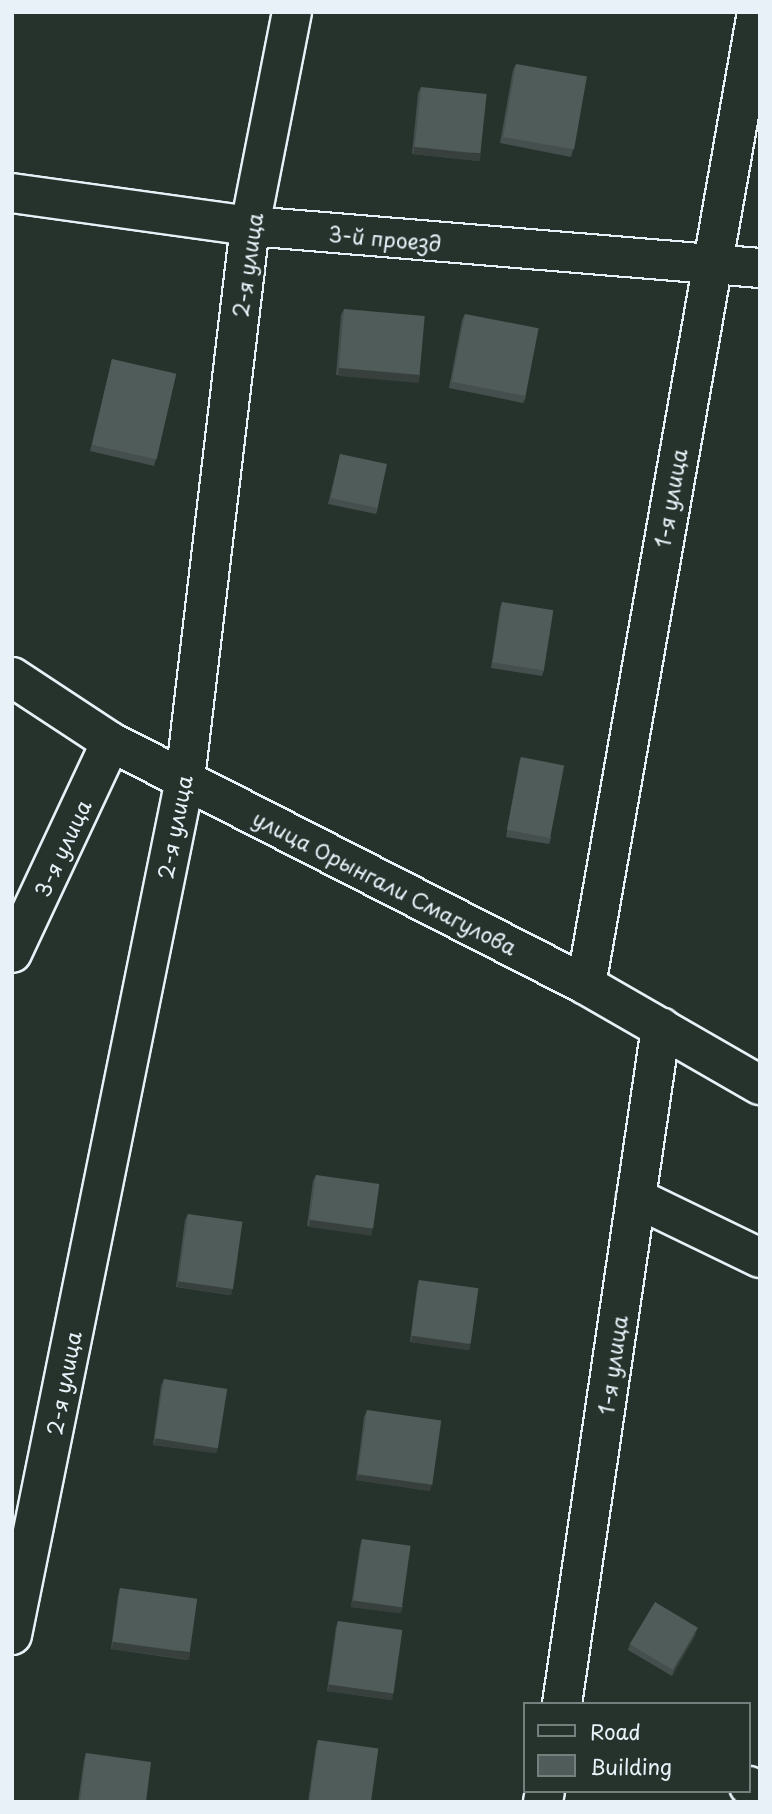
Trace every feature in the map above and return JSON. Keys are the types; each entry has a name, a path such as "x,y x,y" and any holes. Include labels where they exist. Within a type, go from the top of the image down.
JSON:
{"street":[{"name":"2-я улица","path":"12,1635 184,779 250,226 292,12"},
{"name":"1-я улица","path":"586,985 710,266 757,12"},
{"name":"3-й проезд","path":"12,193 250,226 710,266 760,268"},
{"name":"улица Орынгали Смагулова","path":"12,677 111,742 586,985 760,1085"},
{"name":"3-я улица","path":"12,953 111,742"},
{"name":"1-я улица","path":"570,1700 636,1198 662,1027"},
{"path":"636,1198 760,1258"}],"building":[{"path":"516,64 587,77 574,149 503,137"},
{"path":"421,87 487,94 480,154 415,147"},
{"path":"344,309 425,316 420,375 339,368"},
{"path":"465,314 539,328 525,396 452,382"},
{"path":"112,359 176,374 157,460 92,445"},
{"path":"340,454 387,464 378,508 331,498"},
{"path":"502,602 553,610 544,670 492,662"},
{"path":"521,757 564,765 550,838 507,830"},
{"path":"316,1175 379,1184 373,1228 310,1220"},
{"path":"188,1214 242,1222 233,1289 179,1281"},
{"path":"419,1280 478,1288 471,1344 411,1335"},
{"path":"164,1379 227,1389 218,1448 155,1438"},
{"path":"367,1410 441,1420 432,1485 358,1474"},
{"path":"362,1539 411,1546 402,1607 353,1600"},
{"path":"120,1588 197,1599 190,1652 112,1641"},
{"path":"655,1602 698,1628 673,1670 630,1644"},
{"path":"338,1621 402,1630 393,1693 329,1684"},
{"path":"318,1740 378,1748 371,1802 309,1802"},
{"path":"86,1753 151,1762 146,1802 80,1802"}]}
